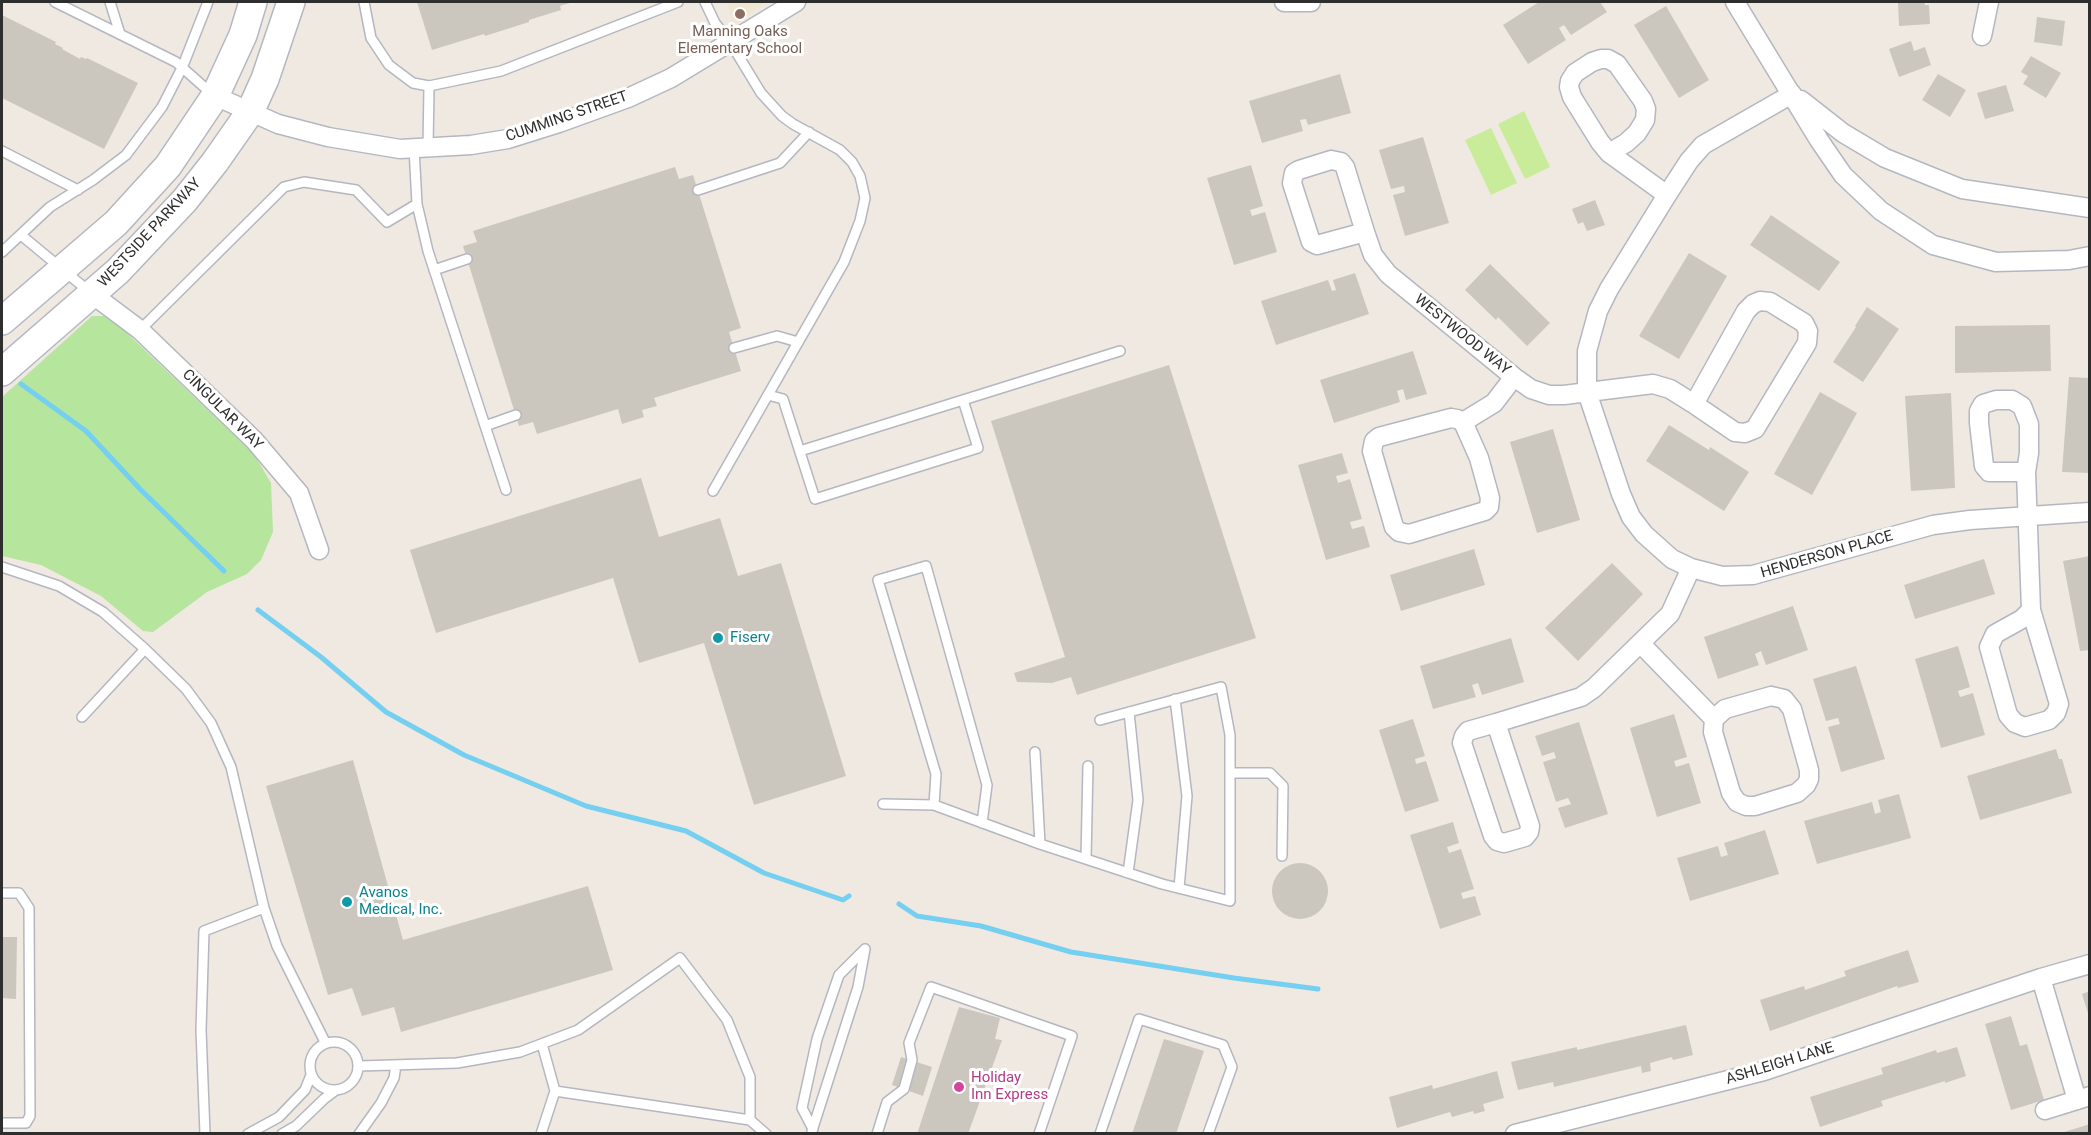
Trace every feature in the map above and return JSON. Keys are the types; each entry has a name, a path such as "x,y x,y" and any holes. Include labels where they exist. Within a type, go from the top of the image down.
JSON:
{"main road":[{"path":"2,321 116,223 168,166 214,96 243,35 253,2"},
{"name":"WESTSIDE PARKWAY","path":"2,372 118,271 185,200 250,112 265,80 291,2"}],"street":[{"name":"CUMMING STREET","path":"214,96 278,124 328,137 400,148 471,146 508,139 628,98 671,78 795,2"},
{"path":"1284,2 1311,2"},
{"path":"1735,2 1843,176 1881,211 1933,245 1996,262 2069,260 2090,256"},
{"path":"1982,36 1989,2"},
{"path":"1609,153 1637,133 1645,120 1646,109 1643,101 1617,64 1608,59 1601,59 1575,73 1569,87 1572,97 1609,153 1667,195"},
{"path":"1792,94 1843,133 1885,158 1962,189 2090,208"},
{"name":"HENDERSON PLACE","path":"1792,94 1703,145 1689,161 1667,195 1598,311 1587,351 1587,392 1631,517 1657,548 1672,559 1690,568 1722,576 1753,575 1933,525 1970,520 2090,512"},
{"name":"WESTWOOD WAY","path":"1365,232 1322,245 1311,242 1292,183 1294,173 1331,160 1341,162 1345,167 1373,255 1388,274 1514,377 1532,389 1550,395 1653,384 1670,389 1735,432 1746,433 1755,429 1807,343 1808,331 1804,323 1770,302 1760,301 1753,304 1746,311 1694,404"},
{"name":"CINGULAR WAY","path":"92,294 140,330 254,440 299,493 319,550"},
{"path":"1463,422 1479,458 1490,498 1489,507 1485,511 1408,534 1399,532 1394,527 1372,451 1374,441 1379,437 1451,418 1463,422 1494,403 1514,377"},
{"path":"2026,472 2031,610 2059,704 2056,713 2049,720 2025,727 2015,723 2008,715 1989,647 1995,634 2022,619 2031,610"},
{"path":"1496,723 1530,826 1525,837 1504,843 1497,841 1493,836 1462,742 1464,736 1468,731 1581,697 1594,688 1670,614 1690,568"},
{"path":"1641,644 1714,719 1713,732 1731,793 1737,802 1746,806 1755,806 1797,793 1806,785 1809,770 1792,709 1784,699 1772,696 1725,709 1714,719"},
{"name":"ASHLEIGH LANE","path":"1515,1134 1764,1071 2041,978 2090,964"},
{"path":"2041,978 2083,1098 2045,1110"}],"lane":[{"path":"55,2 176,62 214,96"},
{"path":"110,2 120,34"},
{"path":"2,252 50,207 126,155 162,108 182,68 208,2"},
{"path":"364,2 371,38 389,65 412,83 429,86 501,71 678,2"},
{"path":"705,2 715,23 730,42 761,93 793,124 840,150 852,162 863,186 864,198 860,221 844,262 713,490"},
{"path":"429,86 417,204 434,270 506,490"},
{"path":"698,190 780,162 809,132"},
{"path":"2,151 78,190"},
{"path":"140,330 284,187 304,182 356,190 387,222 417,204"},
{"path":"21,235 92,294"},
{"path":"434,270 467,260"},
{"path":"734,348 777,336 798,342"},
{"path":"800,451 1120,351"},
{"path":"768,395 783,399 815,499 978,448 963,400"},
{"path":"484,426 516,415"},
{"path":"934,805 936,774 878,580 926,566 987,785 982,823"},
{"path":"2,567 59,586 103,612 186,689 211,723 231,767 264,909 277,946 325,1042"},
{"path":"82,717 145,649"},
{"path":"883,804 934,805 1128,873 1230,901 1230,735 1221,687 1100,720"},
{"path":"1174,699 1187,796 1179,888"},
{"path":"1128,873 1138,800 1129,712"},
{"path":"1035,752 1040,844"},
{"path":"1086,859 1088,766"},
{"path":"1230,772 1270,773 1283,786 1282,856"},
{"path":"2,893 19,893 29,908 30,1116 26,1123 2,1123"},
{"path":"205,1134 201,1030 204,931 264,909"},
{"path":"865,949 858,987 812,1131 802,1108 817,1039 839,975 865,949"},
{"path":"359,1066 457,1063 520,1052 578,1030 680,958 727,1020 750,1077 750,1120"},
{"path":"877,1134 887,1102 904,1089 912,1060 909,1043 931,987 1072,1036 1040,1134"},
{"path":"1100,1134 1139,1019 1223,1045 1232,1067 1208,1134"},
{"path":"282,1134 296,1126 336,1090 348,1086 356,1077 359,1066 356,1054 348,1045 337,1041 325,1042 316,1048 311,1056 309,1065 311,1075 326,1089 336,1090"},
{"path":"541,1134 555,1091 542,1044"},
{"path":"359,1134 381,1103 394,1078 396,1065"},
{"path":"248,1134 279,1117 305,1090 311,1075"},
{"path":"555,1091 750,1120 766,1134"}],"shaded area":[{"name":"Manning Oaks Elementary School","path":"727,2 766,2 734,26"}],"green space":[{"path":"1524,111 1550,167 1525,179 1498,124"},
{"path":"1491,128 1517,183 1491,195 1465,140"},
{"path":"92,316 109,316 254,454 271,483 273,532 261,560 247,574 207,592 153,632 143,631 101,596 41,565 2,556 2,397"}],"building":[{"path":"417,2 573,2 560,6 561,10 529,20 529,22 432,50"},
{"path":"1539,2 1600,2 1607,12 1571,35 1564,25 1559,28 1566,40 1528,64 1503,25"},
{"path":"1898,2 1924,2 1925,5 1929,5 1930,24 1899,26"},
{"path":"1666,6 1709,80 1679,98 1634,25"},
{"path":"2,15 56,42 55,44 62,49 80,59 81,57 87,58 138,83 104,149 2,98"},
{"path":"2037,17 2065,21 2062,46 2034,42"},
{"path":"1911,41 1914,51 1925,47 1931,65 1899,77 1889,49"},
{"path":"2031,56 2061,73 2046,98 2023,84 2028,76 2021,72"},
{"path":"1340,74 1351,113 1308,125 1306,119 1300,120 1303,131 1262,143 1249,101"},
{"path":"1938,74 1966,90 1950,117 1922,100"},
{"path":"2006,85 2014,111 1985,119 1977,93"},
{"path":"1423,137 1449,223 1405,236 1393,195 1405,192 1404,186 1391,189 1379,150"},
{"path":"1251,165 1263,206 1250,210 1252,216 1265,212 1277,252 1234,265 1207,178"},
{"path":"675,167 679,179 693,175 741,328 729,332 741,371 654,398 657,406 642,410 644,417 622,424 618,409 537,434 533,422 519,426 463,246 477,242 473,231"},
{"path":"1595,200 1605,225 1587,231 1583,222 1578,224 1572,209"},
{"path":"1771,215 1840,262 1819,291 1750,245"},
{"path":"1689,253 1727,276 1679,359 1639,336"},
{"path":"1490,264 1550,323 1527,346 1498,317 1496,320 1465,290"},
{"path":"1355,273 1369,314 1276,345 1261,301 1328,280 1332,291 1336,290 1333,280"},
{"path":"1867,307 1899,329 1863,382 1833,362"},
{"path":"2050,325 2051,371 1955,373 1955,326"},
{"path":"1413,351 1427,394 1406,400 1403,389 1397,391 1400,402 1334,423 1320,380"},
{"path":"1169,365 1256,638 1077,695 1071,677 1052,683 1017,682 1014,673 1065,657 991,421"},
{"path":"2069,377 2090,378 2090,473 2062,472"},
{"path":"1820,392 1857,413 1812,495 1774,474"},
{"path":"1951,393 1955,488 1911,491 1905,396"},
{"path":"1669,425 1749,472 1724,511 1646,461"},
{"path":"1553,429 1580,520 1537,533 1510,442"},
{"path":"1342,453 1348,473 1336,476 1338,483 1350,479 1362,519 1350,522 1352,529 1364,526 1370,547 1326,560 1298,465"},
{"name":"Fiserv","path":"641,478 659,537 720,518 738,576 781,563 846,776 754,805 704,643 639,663 613,578 436,633 410,550"},
{"path":"1474,549 1485,585 1401,611 1390,575"},
{"path":"2090,556 2090,650 2080,651 2063,561"},
{"path":"1984,559 1995,594 1915,619 1904,585"},
{"path":"1612,563 1643,594 1578,661 1545,628"},
{"path":"1793,606 1808,650 1766,665 1761,651 1755,654 1759,665 1718,679 1704,637"},
{"path":"1511,638 1524,682 1482,695 1478,683 1472,685 1476,697 1433,709 1420,666"},
{"path":"1958,646 1970,687 1958,691 1960,697 1973,693 1985,735 1941,748 1915,659"},
{"path":"1856,666 1885,759 1841,772 1828,727 1840,724 1838,718 1826,721 1813,679"},
{"path":"1674,714 1687,757 1674,761 1676,767 1689,763 1701,803 1657,817 1630,728"},
{"path":"1413,719 1425,756 1415,759 1416,764 1426,761 1439,801 1405,812 1379,730"},
{"path":"1579,722 1608,814 1565,828 1558,808 1571,804 1568,798 1556,802 1543,762 1556,758 1554,752 1542,756 1535,736"},
{"path":"2056,749 2059,759 2062,759 2072,793 1980,820 1967,776"},
{"name":"Avanos Medical, Inc.","path":"353,760 403,940 588,886 613,970 401,1032 394,1007 362,1016 352,988 328,995 266,786"},
{"path":"1899,794 1911,838 1817,864 1804,821 1872,802 1875,814 1881,812 1878,800"},
{"path":"1453,822 1459,843 1447,847 1449,853 1461,849 1474,889 1461,893 1463,899 1475,896 1481,915 1440,929 1410,835"},
{"path":"1765,830 1779,874 1690,901 1677,858 1718,846 1721,857 1728,855 1724,843"},
{"path":"1295,863 1305,863 1320,871 1326,880 1328,891 1326,902 1320,911 1305,919 1295,919 1284,914 1277,907 1272,896 1272,886 1277,875 1284,868"},
{"path":"2,937 17,937 16,999 2,998"},
{"path":"1908,950 1919,982 1898,988 1897,986 1770,1031 1760,1000 1804,986 1805,990 1846,976 1844,971"},
{"path":"2090,991 2090,1016 2089,1016 2082,994"},
{"name":"Holiday Inn Express","path":"959,1007 1000,1018 995,1039 1002,1040 968,1134 917,1134"},
{"path":"2011,1016 2020,1046 2027,1044 2044,1100 2011,1110 1985,1024"},
{"path":"1686,1025 1693,1055 1673,1060 1672,1057 1650,1063 1651,1071 1642,1073 1641,1066 1554,1087 1553,1082 1518,1090 1511,1062 1577,1047 1577,1050"},
{"path":"1164,1039 1204,1051 1176,1134 1132,1134"},
{"path":"1957,1047 1966,1076 1881,1101 1883,1106 1820,1127 1810,1097 1883,1074 1881,1068 1936,1050 1937,1053"},
{"path":"901,1057 932,1067 923,1096 892,1085"},
{"path":"1497,1071 1504,1098 1483,1104 1485,1111 1474,1114 1473,1111 1452,1117 1450,1112 1397,1128 1389,1097 1432,1085 1433,1089"},
{"path":"2090,1124 2090,1134 2061,1134 2061,1133"}],"waterway":[{"path":"21,384 86,431 140,489 224,571"},
{"path":"258,610 321,657 386,712 464,755 586,806 686,831 764,873 843,900 849,896"},
{"path":"899,904 917,916 981,926 1071,952 1318,989"}],"place":[{"name":"Manning Oaks Elementary School","path":"740,14"},
{"name":"Fiserv","path":"718,638"},
{"name":"Avanos Medical, Inc.","path":"347,902"},
{"name":"Holiday Inn Express","path":"959,1087"}]}
